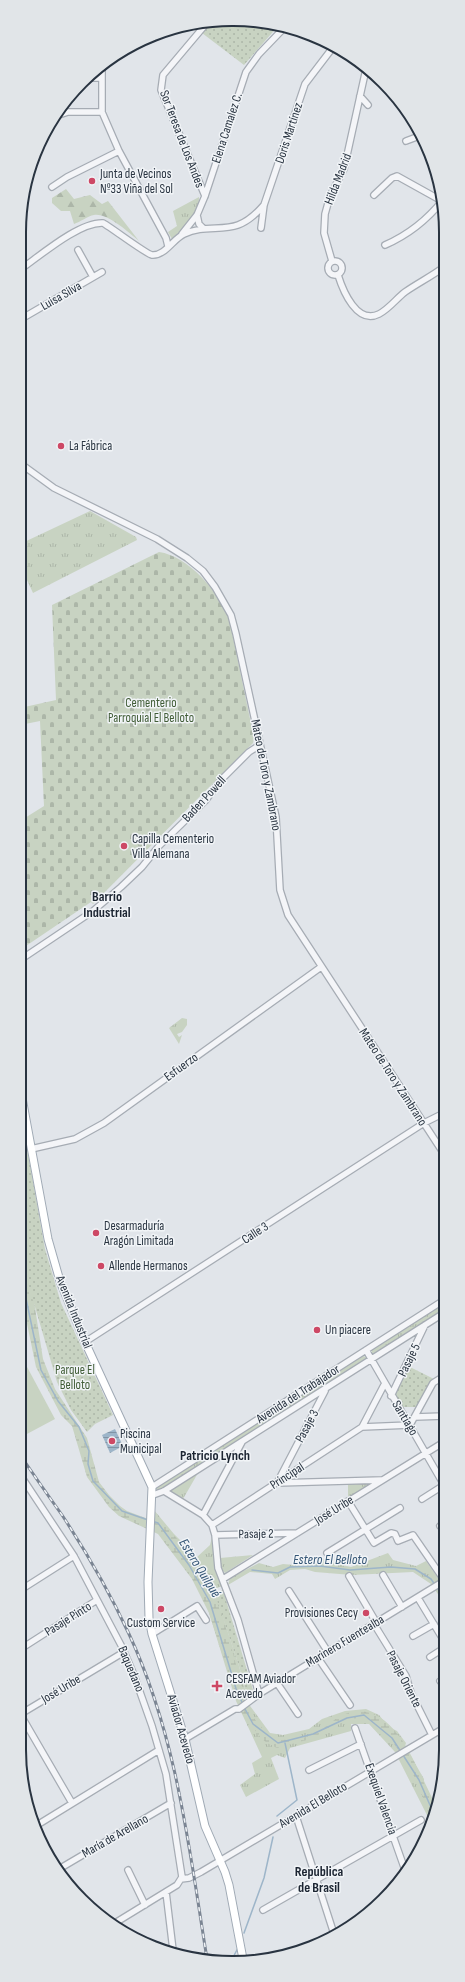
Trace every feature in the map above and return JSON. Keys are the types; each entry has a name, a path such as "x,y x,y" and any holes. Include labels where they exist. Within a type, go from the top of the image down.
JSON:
{"main road":[{"name":"Avenida Industrial","path":"26,1121 48,1239 67,1301 152,1491"},
{"name":"Aviador Acevedo","path":"152,1491 148,1582 149,1618 152,1634 185,1739 205,1826 229,1885 242,1956"}],"street":[{"name":"Sor Teresa de Los Andes","path":"202,29 163,75 161,90 205,196"},
{"name":"Elena Camalez C.","path":"182,234 197,215 205,196 246,72 259,54 280,32"},
{"name":"Doris Martínez","path":"261,228 264,205 305,84 330,51"},
{"path":"102,73 102,112 119,151 166,238 168,246"},
{"name":"Hilda Madrid","path":"332,261 324,233 325,214 330,196 344,169 365,74"},
{"path":"95,78 102,78"},
{"path":"360,96 368,105"},
{"path":"65,113 102,112"},
{"path":"406,141 416,137"},
{"path":"52,187 68,176 119,151"},
{"path":"374,195 392,178 397,176 436,197"},
{"path":"26,266 75,232 96,222 109,226 150,254 160,254 182,234 203,228 239,225 253,217 264,205"},
{"path":"385,245 398,240 424,221 437,206"},
{"path":"197,215 199,224 203,228"},
{"path":"78,250 93,277"},
{"name":"Hilda Madrid","path":"332,261 336,261 342,265 342,272 338,275 333,275 328,270 328,265 332,261"},
{"path":"338,275 356,310 363,315 371,316 379,314 405,292 439,270"},
{"name":"Luisa Silva","path":"26,316 102,272"},
{"name":"Mateo de Toro y Zambrano","path":"26,468 54,488 117,521 157,539 187,558 203,571 215,587 231,616 260,745 276,817 280,890 288,915 439,1146"},
{"name":"Baden Powell","path":"26,956 93,911 121,887 142,867 159,846 205,801 221,780 249,752 260,745"},
{"name":"Esfuerzo","path":"31,1149 75,1139 104,1123 321,967"},
{"name":"Calle 3","path":"85,1342 439,1116"},
{"name":"Avenida del Trabajador","path":"152,1491 439,1303"},
{"name":"Avenida del Trabajador","path":"164,1491 326,1390 439,1316"},
{"name":"Pasaje 5","path":"392,1396 426,1325"},
{"name":"Santiago","path":"366,1350 439,1476"},
{"path":"384,1383 362,1427 410,1425 433,1383 439,1379"},
{"name":"Pasaje 3","path":"277,1483 326,1390"},
{"path":"415,1417 439,1416"},
{"name":"Principal","path":"212,1524 362,1427"},
{"path":"203,1515 243,1442"},
{"name":"José Uribe","path":"223,1579 439,1445"},
{"path":"277,1483 382,1480"},
{"name":"Baquedano","path":"26,1484 74,1556 124,1652 144,1700 160,1750 171,1803 182,1872 181,1879"},
{"path":"422,1499 439,1488"},
{"path":"152,1491 164,1491 203,1515 212,1524 215,1535 218,1568 238,1620 258,1694"},
{"path":"348,1501 374,1543 390,1533 395,1534 398,1540 401,1541 413,1535 439,1576"},
{"path":"327,1553 400,1508"},
{"name":"Pasaje 2","path":"215,1535 298,1533"},
{"path":"26,1587 74,1556"},
{"path":"383,1575 402,1607"},
{"name":"Pasaje Oriente","path":"349,1576 406,1676 411,1693 432,1735"},
{"name":"Marinero Fuentealba","path":"185,1739 235,1709 248,1703 258,1694 439,1585"},
{"path":"289,1591 328,1652"},
{"path":"418,1598 439,1632"},
{"name":"Pasaje Pinto","path":"26,1646 97,1600"},
{"path":"152,1634 197,1606 206,1620"},
{"path":"413,1636 434,1624"},
{"name":"José Uribe","path":"26,1710 124,1652"},
{"path":"430,1658 439,1652"},
{"path":"318,1658 350,1705"},
{"path":"277,1683 298,1714"},
{"path":"26,1724 72,1803"},
{"name":"Exequiel Valencia","path":"355,1728 372,1771 403,1865"},
{"name":"Avenida El Belloto","path":"181,1879 194,1875 439,1731"},
{"path":"309,1770 362,1744"},
{"path":"40,1823 160,1750"},
{"name":"María de Arellano","path":"63,1867 171,1803"},
{"path":"296,1816 333,1930"},
{"path":"263,1910 421,1820"},
{"path":"128,1870 145,1905"},
{"path":"118,1921 177,1885 181,1879"},
{"path":"166,1892 173,1947"}],"green space":[{"path":"219,26 246,26 274,30 244,65 202,33 207,28"},
{"path":"66,189 74,199 90,195 102,204 108,201 139,241 112,220 100,215 94,215 74,224 70,211 61,211 52,203 52,198"},
{"path":"199,197 199,203 194,215 172,239 168,232 177,226 173,211"},
{"path":"90,511 136,537 137,540 33,593 26,578 26,541"},
{"name":"Cementerio Parroquial El Belloto","path":"159,552 181,560 210,587 218,597 229,618 254,738 253,743 93,904 91,902 26,946 26,817 44,806 40,721 26,724 26,707 56,700 52,605"},
{"path":"182,1018 187,1019 187,1025 182,1032 177,1034 179,1037 182,1035 179,1044 169,1028"},
{"name":"Parque El Belloto","path":"26,1143 45,1249 61,1303 113,1415 95,1424 87,1432 71,1410 57,1382 26,1276"},
{"path":"26,1273 33,1295 43,1359 55,1389 87,1438 99,1482 109,1495 127,1511 164,1525 202,1569 222,1614 243,1690 244,1704 246,1708 265,1731 274,1737 284,1740 311,1735 320,1731 337,1718 356,1711 373,1714 387,1723 400,1738 411,1755 432,1803 429,1814 419,1786 405,1759 385,1732 375,1724 359,1718 349,1719 310,1739 277,1748 261,1738 241,1712 209,1613 192,1579 158,1534 119,1516 109,1507 87,1477 72,1426 61,1415 36,1367 26,1319"},
{"path":"439,1307 439,1313 375,1355 371,1354 372,1350"},
{"path":"363,1356 366,1357 366,1360 159,1491 156,1491 157,1487"},
{"path":"26,1365 55,1419 26,1434"},
{"path":"408,1366 434,1379 417,1407 403,1407 394,1394"},
{"path":"198,1473 183,1499 170,1491"},
{"path":"348,1483 372,1483 350,1497 348,1496"},
{"path":"154,1510 174,1534 197,1557 210,1545 212,1537 214,1541 214,1567 224,1585 215,1589 215,1593 239,1666 246,1693 245,1699 270,1733 283,1735 309,1729 322,1719 345,1711 366,1709 379,1715 389,1727 397,1731 406,1743 405,1746 424,1779 433,1799 428,1817 395,1752 369,1724 351,1724 351,1731 290,1748 285,1758 277,1755 271,1758 279,1779 246,1797 240,1785 255,1774 252,1763 262,1757 236,1701 203,1593 154,1525"},
{"path":"388,1553 393,1560 416,1566 426,1561 439,1580 439,1596 431,1584 413,1572 352,1575 315,1572 305,1569 290,1570 275,1579 272,1574 250,1572 228,1585 230,1578 259,1563 273,1567 283,1564 305,1566 320,1556 328,1562 351,1567"},
{"path":"253,1555 225,1573 221,1569 220,1558"},
{"path":"223,1590 253,1690 245,1699 246,1692 239,1666 215,1594"}],"water":[{"name":"Piscina Municipal","path":"115,1429 123,1446 110,1453 102,1435"}],"waterway":[{"name":"Estero Quilpué","path":"26,1299 41,1370 58,1401 79,1427 89,1451 88,1464 93,1481 122,1511 148,1520"},
{"name":"Estero Quilpué","path":"152,1521 158,1523 189,1565 210,1602 237,1692 243,1704"},
{"name":"Estero El Belloto","path":"252,1570 278,1573 290,1567 320,1566 350,1570 391,1567 415,1569 431,1579 439,1591"},
{"name":"Estero Quilpué","path":"244,1707 253,1724 278,1743 313,1734 347,1718 364,1715 392,1738 401,1752"},
{"path":"277,1816 297,1800 285,1743"},
{"name":"Estero Quilpué","path":"403,1755 419,1780 431,1807"},
{"path":"244,1933 264,1878 273,1837"},
{"path":"234,1956 238,1948"}],"railway":[{"path":"26,1463 62,1515 98,1573 122,1619 145,1673 159,1713 179,1794 206,1954"}],"place":[{"name":"Junta de Vecinos Nº33 Viña del Sol","path":"92,181"},
{"name":"La Fábrica","path":"61,446"},
{"name":"Capilla Cementerio Villa Alemana","path":"124,846"},
{"name":"Desarmaduría Aragón Limitada","path":"96,1233"},
{"name":"Allende Hermanos","path":"101,1266"},
{"name":"Un piacere","path":"317,1330"},
{"name":"Piscina Municipal","path":"112,1441"},
{"name":"Custom Service","path":"161,1609"},
{"name":"Provisiones Cecy","path":"366,1613"},
{"name":"CESFAM Aviador Acevedo","path":"217,1686"}],"district":[{"name":"Barrio Industrial","path":"107,904"},
{"name":"Patricio Lynch","path":"215,1455"},
{"name":"República de Brasil","path":"319,1880"}]}
